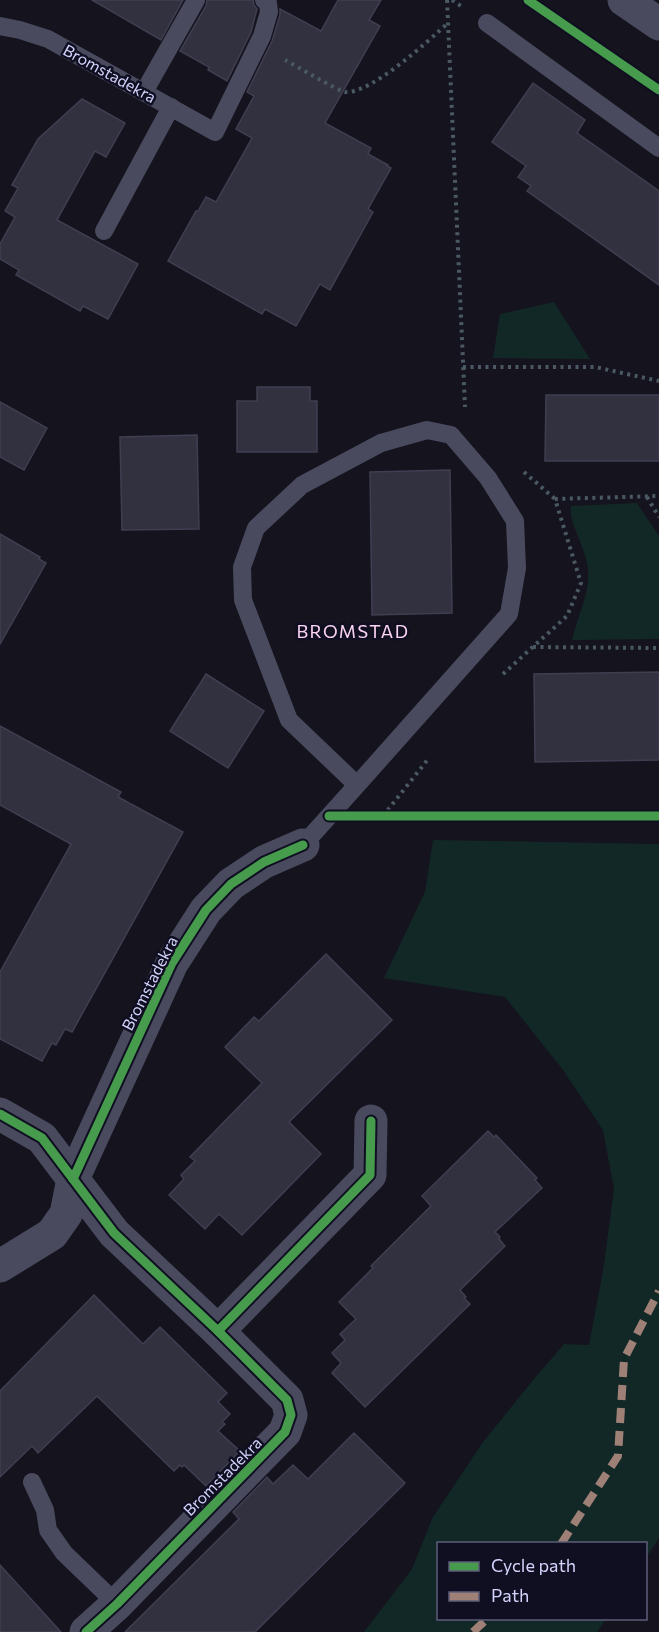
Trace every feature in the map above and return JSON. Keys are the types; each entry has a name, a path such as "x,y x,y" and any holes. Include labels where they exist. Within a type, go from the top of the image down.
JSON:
{"street":[{"path":"624,0 659,24"},
{"name":"Bromstadekra","path":"0,1266 52,1234 66,1214 73,1179 172,963 206,910 231,884 264,862 303,845"},
{"name":"Bromstadekra","path":"0,1114 42,1138 114,1233 219,1331 287,1400 291,1415 285,1432 117,1604 86,1632"},
{"path":"219,1331 370,1175 371,1120"}],"lane":[{"path":"144,92 196,0"},
{"path":"258,45 269,12 268,3 264,0"},
{"path":"487,23 659,148"},
{"name":"Bromstadekra","path":"0,26 48,39 215,132 258,45"},
{"path":"104,231 171,107"},
{"path":"303,845 357,785 509,614 517,568 515,520 488,478 452,435 427,430 381,443 302,485 256,528 242,567 243,600 289,720 357,785"},
{"path":"32,1482 45,1510 48,1530 64,1553 117,1604"}],"path":[{"path":"447,0 465,410"},
{"path":"258,45 344,92 357,90 384,76 424,46 448,23"},
{"path":"463,367 595,367 659,381"},
{"path":"519,467 555,499 581,584 567,616 532,647 659,648"},
{"path":"647,496 659,517"},
{"path":"555,499 659,496"},
{"path":"329,816 394,816"}],"green space":[{"path":"554,302 590,359 493,358 500,314"},
{"path":"637,503 659,536 659,639 572,640 585,597 588,570 572,520 571,506"},
{"path":"433,840 659,844 659,1538 647,1556 647,1542 437,1542 437,1620 605,1620 597,1632 364,1632 412,1569 433,1517 483,1442 564,1344 589,1345 603,1271 614,1189 603,1130 563,1070 505,997 384,978 425,892"}],"building":[{"path":"92,0 183,0 161,40"},
{"path":"207,0 253,0 257,9 251,32 227,81 208,70 209,67 180,51 206,6"},
{"path":"338,0 381,0 369,20 380,26 325,123 371,148 368,154 391,168 368,209 373,212 330,290 320,284 296,326 265,309 262,314 168,261 206,197 216,202 252,138 236,129 254,96 247,92 272,41 280,9 321,31"},
{"path":"533,83 585,120 577,133 659,191 659,285 527,191 531,186 518,177 526,166 492,142"},
{"path":"82,99 125,123 106,157 95,151 57,220 138,264 108,319 83,306 80,311 16,275 19,270 0,259 0,244 15,217 5,211 18,188 12,185 38,139"},
{"path":"257,387 310,387 310,401 317,401 317,452 237,452 237,401 257,401"},
{"path":"546,395 659,395 659,461 545,461"},
{"path":"0,402 47,428 24,470 0,457"},
{"path":"197,435 199,529 122,530 120,437"},
{"path":"450,470 452,613 372,615 370,472"},
{"path":"0,534 40,557 39,559 46,563 0,644"},
{"path":"659,672 659,760 535,762 534,674"},
{"path":"206,674 264,711 228,768 170,731"},
{"path":"0,726 121,792 118,797 183,832 72,1032 65,1029 56,1045 52,1043 42,1061 0,1039 0,972 71,844 0,805"},
{"path":"326,954 392,1020 289,1122 321,1154 242,1235 219,1214 205,1229 169,1195 184,1179 181,1175 195,1161 190,1157 262,1083 225,1047 254,1017 259,1021"},
{"path":"488,1131 494,1137 496,1135 537,1178 535,1180 542,1188 495,1232 505,1246 460,1290 470,1304 365,1407 332,1373 341,1363 332,1353 345,1340 340,1334 356,1319 339,1302 373,1268 371,1266 431,1206 422,1196"},
{"path":"94,1295 143,1344 160,1327 227,1393 218,1402 230,1414 222,1422 225,1424 218,1431 240,1451 206,1486 184,1465 182,1467 180,1465 174,1471 97,1396 38,1453 32,1446 0,1477 0,1391"},
{"path":"354,1433 405,1483 255,1632 125,1632 239,1519 233,1512 267,1477 273,1484 293,1465 308,1479"},
{"path":"0,1565 61,1632 0,1632"}],"marked path":[{"path":"562,1542 618,1456 624,1359 659,1291"},
{"path":"473,1632 486,1620"}],"cycle path":[{"path":"528,0 659,90"},
{"path":"329,816 659,816"},
{"path":"0,1114 42,1138 73,1179 172,963 206,910 231,884 264,862 303,845"},
{"path":"218,1331 370,1175 371,1121"},
{"path":"73,1179 114,1233 287,1400 291,1415 285,1432 117,1604 86,1632"}],"district":[{"name":"BROMSTAD","path":"353,631"}]}
